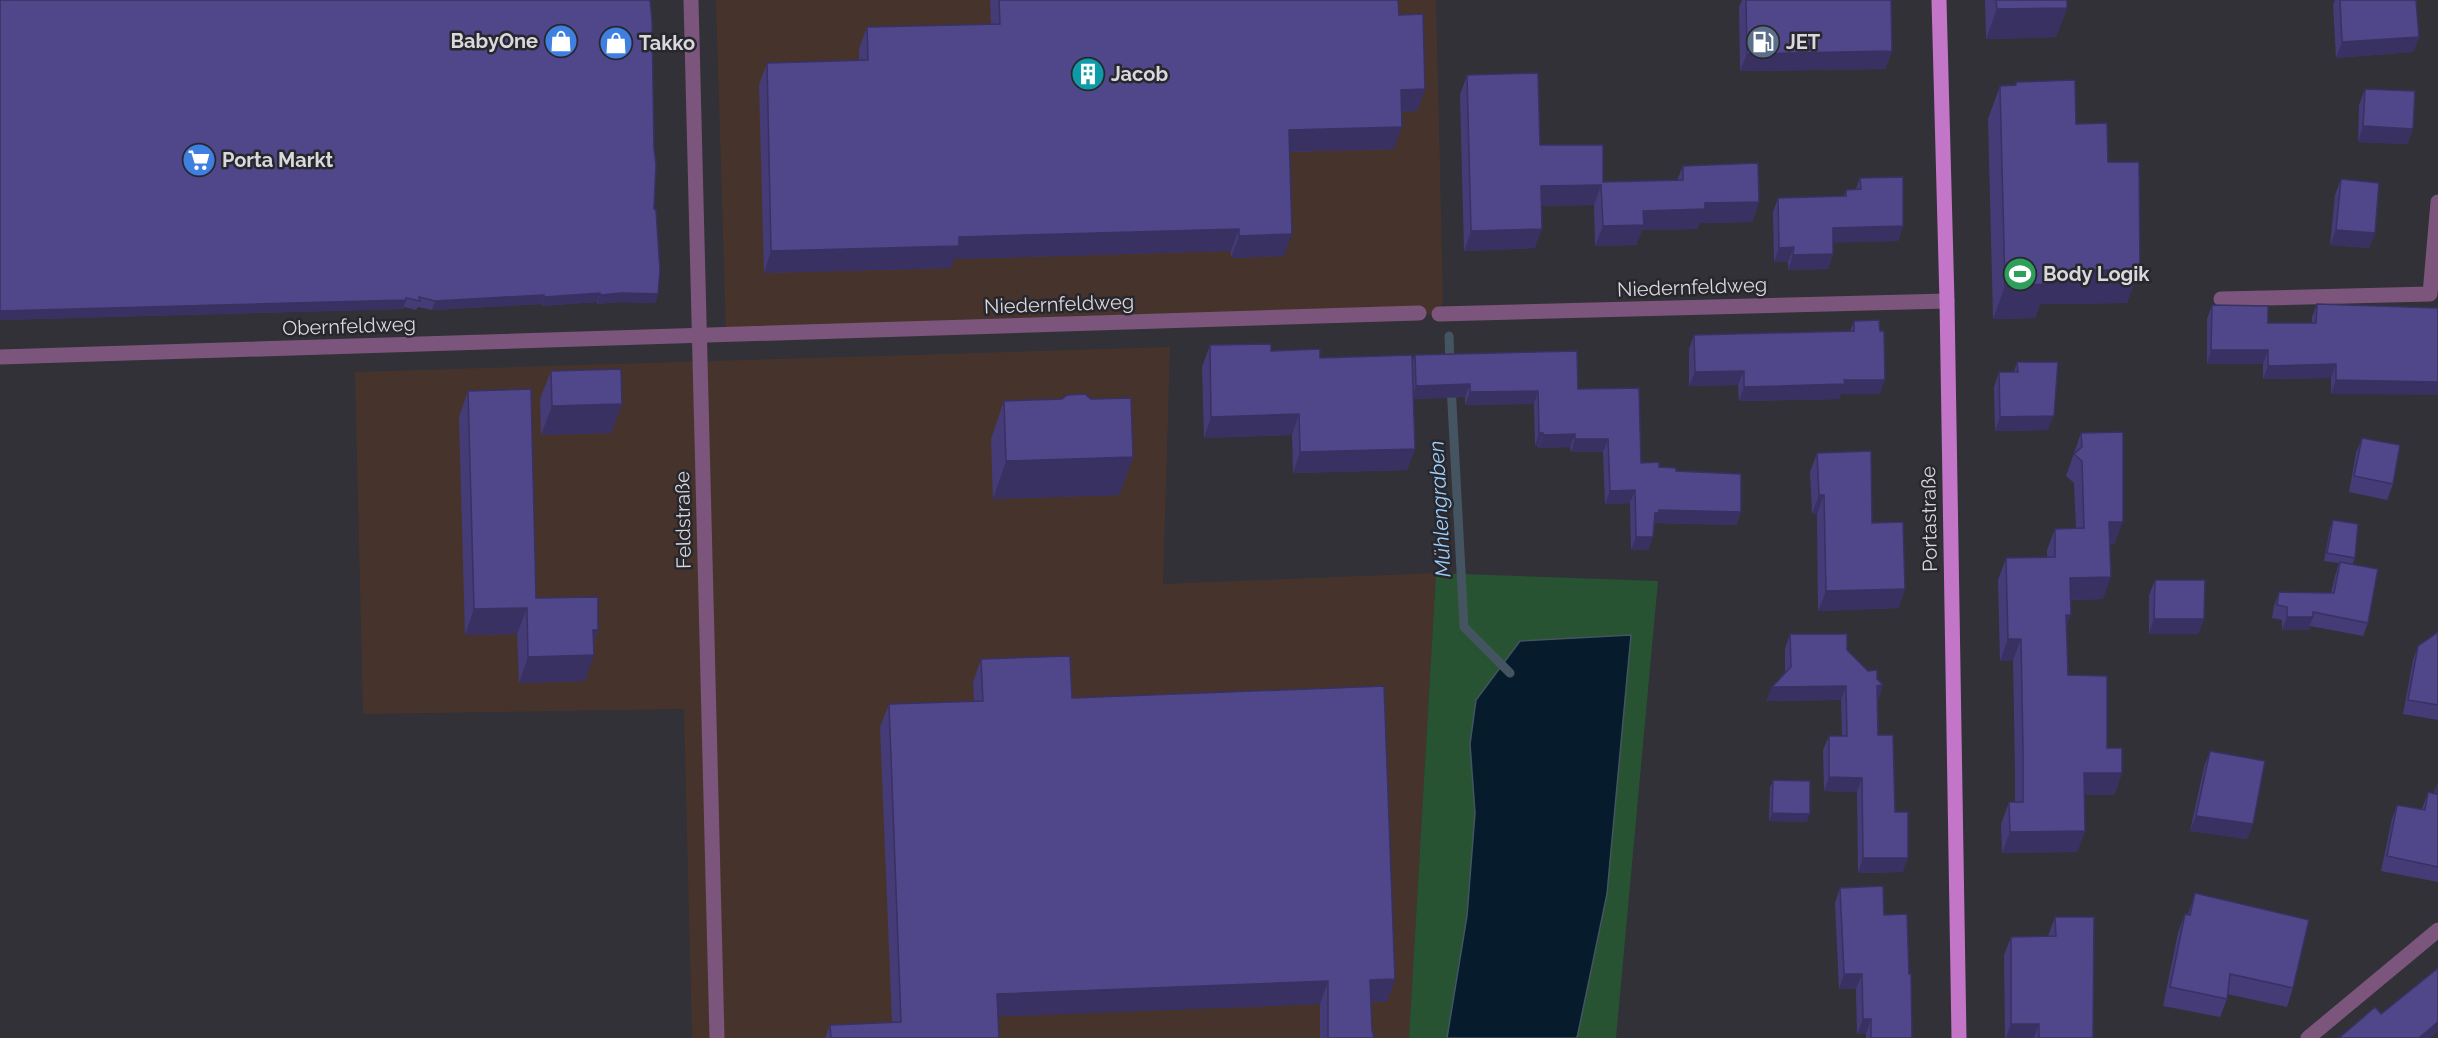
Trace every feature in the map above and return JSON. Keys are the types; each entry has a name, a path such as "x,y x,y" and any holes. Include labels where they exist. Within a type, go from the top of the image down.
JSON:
{"main road":[{"name":"Portastraße","path":"1939,0 1947,301 1959,1038"}],"street":[{"name":"Feldstraße","path":"691,0 717,1038"},
{"path":"2222,299 2430,294 2438,202"},
{"name":"Niedernfeldweg","path":"1439,314 1947,301"},
{"name":"Niedernfeldweg","path":"699,336 1419,313"},
{"name":"Obernfeldweg","path":"0,357 699,336"},
{"path":"2308,1038 2438,930"}],"shaded area":[{"path":"716,0 1436,0 1443,300 1439,314 726,334"},
{"path":"1170,347 1163,584 1436,573 1409,1038 692,1038 684,709 363,714 355,372"}],"green space":[{"path":"1436,573 1658,581 1616,1038 1577,1038 1607,894 1630,636 1520,641 1503,665 1470,744 1475,813 1467,916 1447,1038 1409,1038"}],"water":[{"path":"1631,635 1607,894 1577,1038 1447,1038 1467,916 1475,813 1470,744 1476,700 1520,641"}],"building":[{"path":"0,0 650,0 656,164 654,209 656,210 660,270 658,294 600,295 600,293 435,301 419,297 420,301 406,298 406,300 0,311"},
{"path":"999,0 1398,0 1399,15 1423,14 1425,89 1401,90 1402,127 1289,130 1292,234 1239,236 1239,229 959,237 959,246 771,251 767,63 868,60 867,27 1000,24"},
{"path":"1746,0 1891,0 1892,51 1747,54"},
{"path":"1996,0 2067,0 2067,8 1997,9"},
{"path":"2340,0 2416,0 2419,37 2342,42"},
{"path":"1538,73 1540,145 1603,145 1603,182 1683,180 1683,166 1758,163 1759,202 1705,203 1705,209 1643,211 1644,225 1603,226 1601,185 1541,186 1542,229 1471,231 1467,75"},
{"path":"2075,80 2076,124 2107,123 2108,162 2139,162 2140,270 2047,270 2047,284 2005,286 2000,86 2016,85 2016,82"},
{"path":"2365,89 2415,91 2413,129 2363,126"},
{"path":"1903,177 1903,226 1833,228 1833,254 1793,255 1794,247 1779,248 1778,198 1846,196 1846,190 1861,189 1860,178"},
{"path":"2341,179 2379,183 2375,233 2336,230"},
{"path":"2317,304 2438,308 2438,382 2336,380 2336,364 2268,366 2268,350 2211,350 2212,305 2268,306 2268,323 2316,323"},
{"path":"1879,320 1880,331 1884,331 1885,380 1844,380 1845,384 1744,387 1744,371 1695,372 1694,335 1854,331 1854,321"},
{"path":"1271,344 1271,351 1320,349 1320,358 1412,355 1415,449 1300,452 1299,414 1211,417 1210,345"},
{"path":"1577,351 1578,389 1639,388 1641,463 1659,462 1659,467 1676,468 1676,471 1741,474 1741,512 1659,510 1659,513 1655,513 1653,537 1636,537 1635,490 1610,491 1608,439 1575,439 1575,434 1543,435 1539,433 1538,391 1470,392 1470,384 1416,386 1415,355"},
{"path":"2017,362 2058,362 2054,416 2000,417 1999,372 2018,372"},
{"path":"621,369 622,404 552,406 551,371"},
{"path":"531,389 536,598 598,597 598,630 593,630 594,655 528,657 527,608 474,609 468,391"},
{"path":"1085,394 1091,399 1131,398 1133,457 1006,461 1004,401 1062,399 1067,395"},
{"path":"2123,432 2123,522 2109,522 2111,577 2070,578 2071,615 2066,615 2068,675 2107,676 2107,748 2122,748 2122,773 2084,773 2085,831 2010,832 2009,802 2023,802 2023,749 2021,639 2008,639 2006,558 2055,557 2055,529 2084,528 2082,461 2074,454 2082,447 2081,433"},
{"path":"2362,438 2400,445 2393,484 2354,476"},
{"path":"1871,451 1872,523 1903,522 1905,589 1826,591 1824,495 1819,495 1817,453"},
{"path":"2333,520 2358,524 2355,558 2327,553"},
{"path":"2340,562 2378,569 2368,623 2313,612 2313,617 2287,617 2287,607 2277,605 2279,592 2334,593"},
{"path":"2155,580 2205,580 2204,619 2154,619"},
{"path":"2438,632 2438,705 2408,700 2418,646"},
{"path":"1790,634 1847,634 1847,650 1868,671 1877,670 1877,679 1883,685 1877,686 1878,735 1893,735 1895,812 1908,812 1908,858 1863,858 1862,778 1829,777 1829,736 1847,736 1846,686 1772,687 1791,667"},
{"path":"1070,656 1072,698 1384,686 1395,979 1370,980 1374,1038 1328,1038 1328,981 997,994 999,1038 831,1038 830,1025 901,1022 889,704 983,701 981,659"},
{"path":"2210,751 2265,761 2253,824 2196,816"},
{"path":"1773,780 1810,781 1810,814 1772,813"},
{"path":"2438,786 2438,867 2387,856 2397,805 2425,810 2428,792 2436,794"},
{"path":"1883,886 1884,915 1907,914 1912,1038 1871,1038 1871,1019 1863,1019 1862,974 1844,974 1840,888"},
{"path":"2195,893 2309,920 2293,988 2230,974 2227,999 2170,987 2185,914 2190,915"},
{"path":"2055,917 2094,917 2093,1038 2039,1038 2039,1024 2011,1024 2011,937 2056,936"},
{"path":"2438,968 2438,1022 2419,1038 2339,1038 2375,1007 2381,1014"}],"waterway":[{"name":"Mühlengraben","path":"1449,336 1450,365"},
{"name":"Mühlengraben","path":"1451,385 1464,627 1510,673"}],"place":[{"name":"BabyOne","path":"561,41"},
{"name":"JET","path":"1763,42"},
{"name":"Takko","path":"616,43"},
{"name":"Jacob","path":"1088,74"},
{"name":"Porta Markt","path":"199,160"},
{"name":"Body Logik","path":"2020,274"}]}
